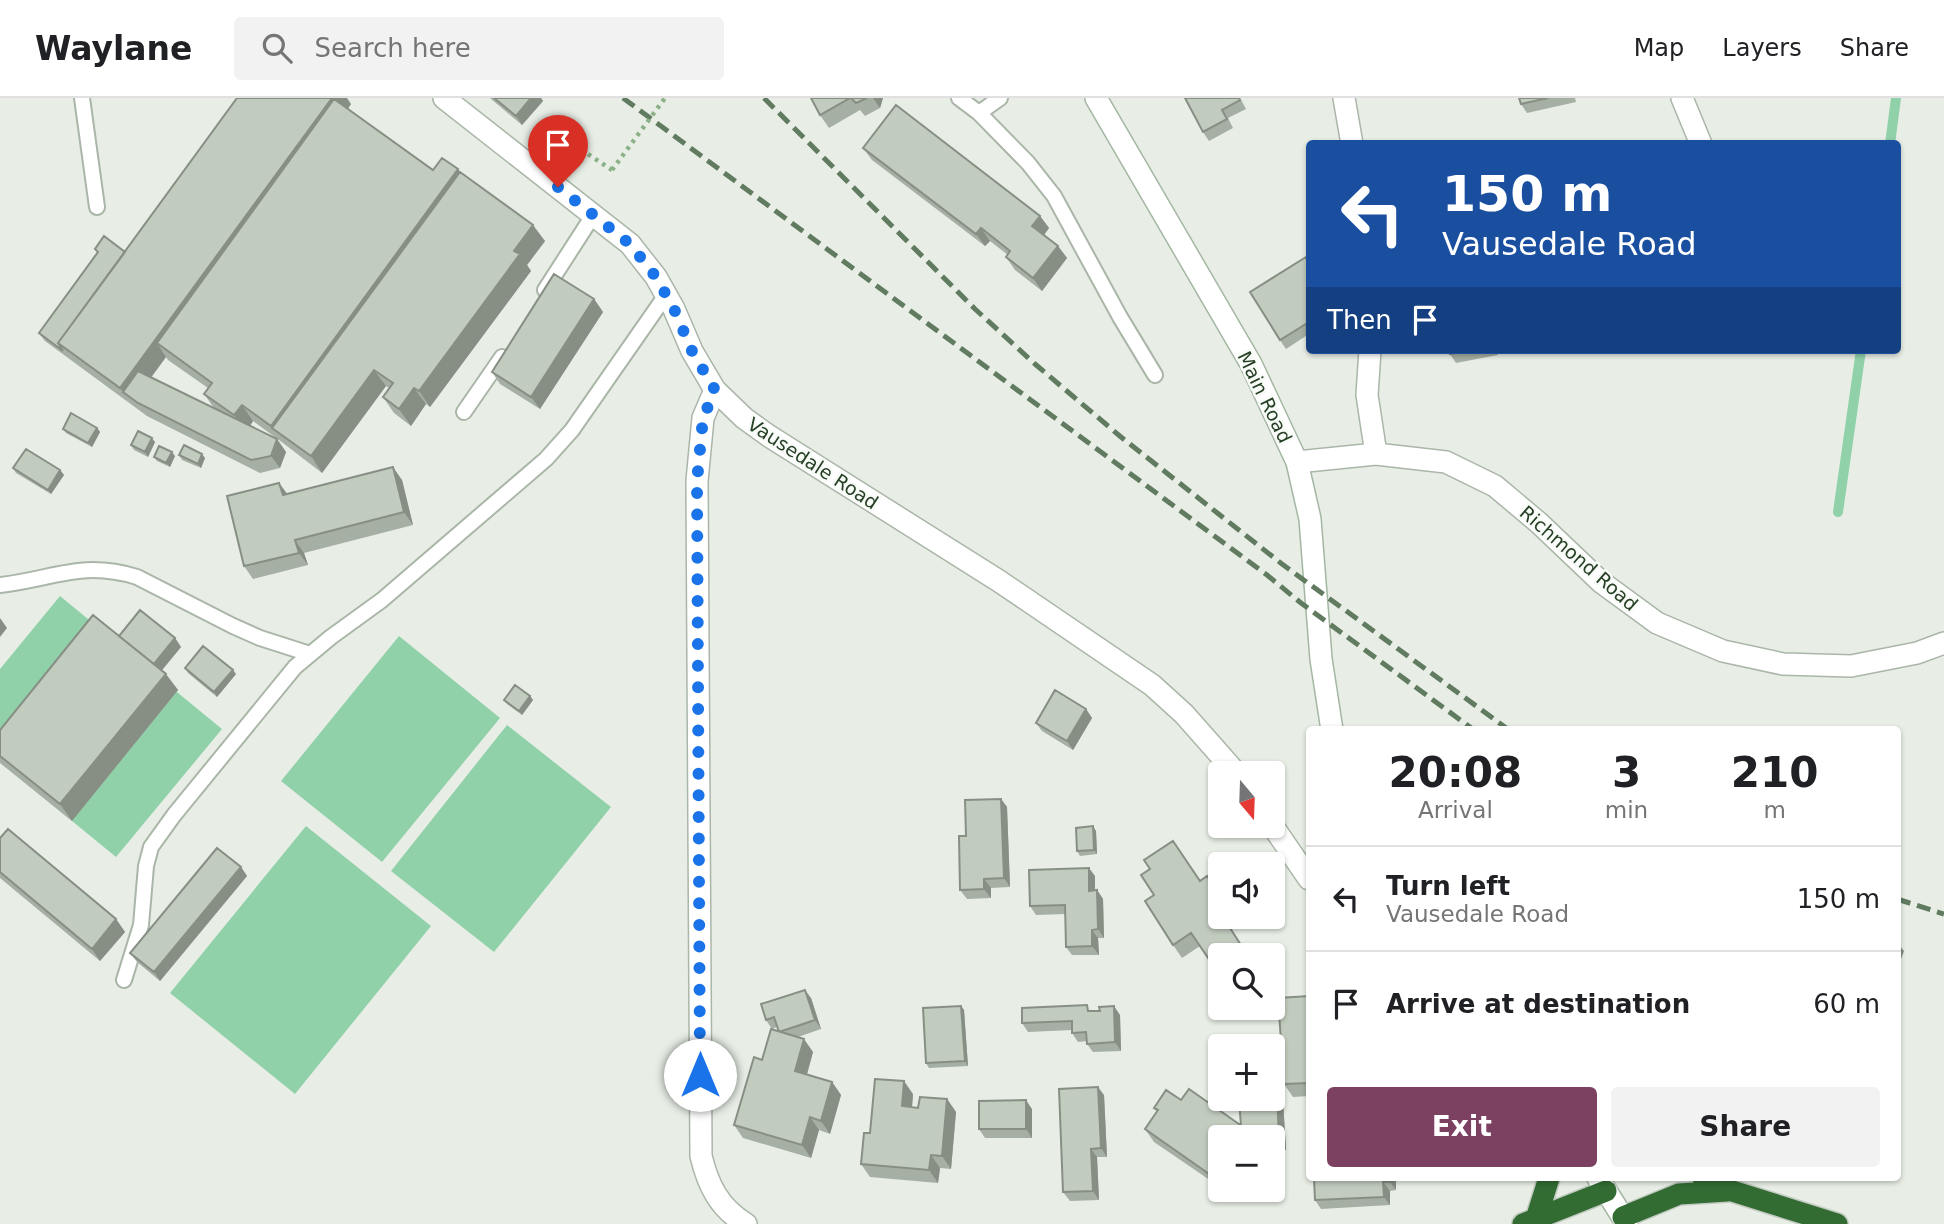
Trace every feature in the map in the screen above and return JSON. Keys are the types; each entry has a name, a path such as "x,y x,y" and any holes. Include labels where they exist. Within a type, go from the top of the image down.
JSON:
{"highway":[{"path":"1530,1221 1548,1181"},
{"path":"1709,1181 1730,1191 1837,1224"},
{"path":"1530,1221 1602,1184"},
{"path":"1625,1220 1679,1194 1730,1191"}],"street":[{"name":"Vausedale Road","path":"444,98 630,244 656,277 692,351 715,390 744,418 999,581 1152,685 1184,713 1226,761"},
{"name":"Main Road","path":"1096,98 1251,364 1297,462 1310,519 1321,659 1331,726"},
{"path":"1344,98 1351,140"},
{"path":"1682,98 1699,140"},
{"path":"1370,354 1367,395 1376,454"},
{"path":"715,390 703,418 697,481 701,1156 707,1180 720,1204 746,1224"},
{"name":"Richmond Road","path":"1297,462 1376,454 1446,462 1495,486 1539,523 1601,582 1657,623 1723,651 1783,664 1851,666 1917,653 1944,643"},
{"path":"1281,838 1306,874"},
{"path":"1602,1184 1625,1220"}],"lane":[{"path":"82,98 97,207"},
{"path":"959,98 979,113 1028,163 1054,196 1120,317 1156,375"},
{"path":"979,113 1000,98"},
{"path":"537,303 594,214"},
{"path":"124,980 141,925 146,866 151,847 173,815 295,667 382,600 546,459 572,430 666,295"},
{"path":"464,412 508,347"},
{"path":"0,585 77,570 116,571 137,577 260,638 310,654"}],"path":[{"path":"568,141 611,170 665,98"}],"shaded area":[{"path":"60,596 222,729 116,857 0,762 0,669"},
{"path":"399,636 500,718 382,862 281,781"},
{"path":"507,725 611,807 494,952 391,871"},
{"path":"306,826 431,926 295,1094 170,993"}],"building":[{"path":"237,98 332,98 120,388 58,343"},
{"path":"494,98 531,98 516,116"},
{"path":"811,98 850,98 820,115"},
{"path":"851,98 867,98 856,103"},
{"path":"1185,98 1240,100 1222,110 1227,119 1203,132"},
{"path":"1519,98 1548,98 1521,104"},
{"path":"334,99 433,170 442,158 458,169 271,426 242,405 234,415 204,394 212,383 157,343"},
{"path":"896,105 1040,216 1032,226 1058,246 1033,278 1006,257 1010,251 981,228 976,234 863,148"},
{"path":"460,172 533,225 514,251 520,254 419,391 414,388 399,409 383,397 393,383 374,370 311,456 272,428"},
{"path":"104,236 125,252 58,343 63,351 39,333 98,252 95,249"},
{"path":"1306,257 1306,324 1280,340 1250,292"},
{"path":"554,274 594,299 531,397 492,372"},
{"path":"138,371 277,439 271,456 251,460 138,403 123,392"},
{"path":"71,413 97,428 88,443 63,429"},
{"path":"138,431 152,438 145,452 131,445"},
{"path":"184,445 202,454 198,464 179,455"},
{"path":"159,446 172,452 166,463 154,457"},
{"path":"26,449 60,470 48,490 13,468"},
{"path":"393,467 404,512 295,540 299,553 244,566 227,496 279,483 283,495"},
{"path":"140,610 175,638 154,664 119,636"},
{"path":"93,615 166,674 60,804 0,756 0,730"},
{"path":"203,646 233,670 214,692 185,668"},
{"path":"515,685 530,696 519,711 504,700"},
{"path":"1055,690 1086,709 1067,741 1036,723"},
{"path":"1001,799 1004,878 984,879 984,889 960,890 959,836 966,836 965,800"},
{"path":"1093,826 1094,850 1077,851 1076,828"},
{"path":"8,829 116,919 92,949 0,872 0,838"},
{"path":"1173,841 1200,881 1208,877 1208,929 1231,929 1240,943 1208,943 1208,958 1191,933 1173,945 1145,901 1154,895 1141,875 1150,869 1144,860"},
{"path":"217,848 241,867 154,972 130,953"},
{"path":"1089,868 1089,891 1097,890 1098,929 1092,930 1092,946 1066,947 1065,905 1030,906 1029,870"},
{"path":"805,990 815,1020 779,1032 774,1017 766,1020 761,1004"},
{"path":"1306,996 1306,1083 1285,1084 1285,1034 1281,1034 1280,1020 1285,1020 1285,998"},
{"path":"1087,1005 1088,1011 1100,1011 1099,1007 1114,1006 1115,1042 1087,1044 1086,1032 1072,1033 1072,1021 1022,1023 1022,1008"},
{"path":"961,1006 965,1061 926,1063 923,1008"},
{"path":"771,1029 804,1039 795,1071 832,1082 821,1121 810,1117 802,1145 734,1125 754,1057 762,1060"},
{"path":"875,1079 904,1081 902,1106 918,1108 920,1097 947,1099 942,1156 931,1155 929,1170 861,1164 864,1133 870,1133"},
{"path":"1098,1087 1101,1148 1091,1149 1093,1191 1063,1192 1059,1089"},
{"path":"1189,1089 1208,1102 1208,1111 1220,1111 1240,1125 1208,1125 1208,1173 1145,1129 1158,1110 1154,1108 1166,1090 1181,1100"},
{"path":"1026,1100 1026,1129 979,1129 979,1101"},
{"path":"1240,1111 1278,1111 1278,1125 1241,1125"},
{"path":"1314,1181 1390,1181 1383,1182 1384,1197 1315,1200"}],"waterway":[{"path":"1891,140 1896,98"},
{"path":"1838,512 1860,354"}],"railway":[{"path":"623,98 1469,726"},
{"path":"764,98 975,309 1035,364 1121,437 1282,564 1504,726"},
{"path":"1901,900 1944,914"}],"route":[{"path":"558,187 630,244 656,277 674,309 692,351 715,390 703,418 697,481 700,1075"}]}
